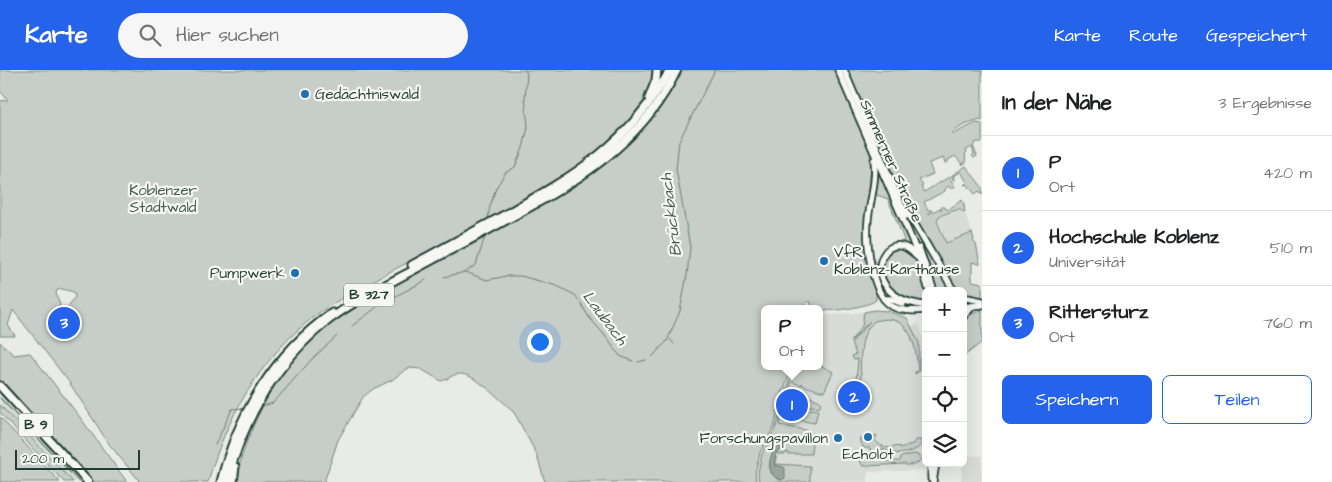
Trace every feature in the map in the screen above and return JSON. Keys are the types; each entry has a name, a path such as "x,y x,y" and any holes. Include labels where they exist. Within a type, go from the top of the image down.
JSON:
{"main road":[{"path":"639,117 653,90 657,70"},
{"name":"B 327","path":"227,482 249,420 274,378 298,348 318,329 355,302 520,209 591,163 639,117 651,102 670,70"},
{"name":"B 327","path":"221,482 232,444 248,409 277,364 303,336 327,316 355,297 574,182 608,157 644,120 665,91 676,70"},
{"name":"B 9","path":"0,386 88,482"},
{"name":"B 327","path":"233,482 236,453"}],"street":[{"name":"Simmerner Straße","path":"838,70 920,261 928,287"},
{"name":"Simmerner Straße","path":"844,70 899,198 933,287"},
{"path":"872,150 875,169 868,223 869,250 873,272 884,299 889,304 897,308 922,307"},
{"path":"899,198 950,287"},
{"path":"920,261 912,251 904,246 899,246 886,251 879,268 882,278 895,295 922,306"},
{"path":"967,298 982,303"},
{"path":"967,302 982,303"},
{"path":"967,307 982,303"},
{"path":"967,313 973,306"},
{"path":"931,467 932,482"},
{"path":"932,482 935,467"}],"shaded area":[{"path":"959,209 965,213 972,233 946,243 937,218"},
{"path":"874,311 888,314 910,327 918,323 922,333 922,467 926,467 926,470 868,472 868,482 756,482 755,473 760,452 772,431 782,394 791,370 823,370 823,316"},
{"path":"0,394 82,482 73,482 0,405"},
{"path":"777,446 781,450 776,452 774,465 784,467 785,469 785,478 781,480 773,475 770,468 772,450"},
{"path":"967,455 982,456 982,482 961,482 962,467 967,467"}],"green space":[{"name":"Koblenzer Stadtwald","path":"0,70 655,70 641,106 608,141 562,176 508,209 348,295 312,318 293,334 276,352 247,392 224,436 208,482 139,482 109,444 69,382 13,310 8,325 15,336 0,336 0,101 8,100 0,91","holes":["62,289 74,292 75,297 57,321 58,327 63,331 58,335 47,324 48,321 55,317 60,305 56,294 57,290"]},
{"path":"682,70 835,70 870,152 871,182 865,219 865,237 866,254 876,300 851,308 835,310 823,310 823,305 811,305 810,301 805,303 806,305 761,305 761,370 791,370 782,394 774,427 760,452 755,473 756,482 545,482 536,453 516,416 512,410 480,382 459,374 441,381 421,369 410,368 392,380 373,389 363,397 338,440 324,482 236,482 245,445 272,389 286,368 323,330 390,286 486,237 589,176 631,141 664,100"},
{"path":"846,70 982,70 982,121 964,125 951,133 953,134 976,123 982,124 982,142 976,142 973,146 977,156 974,158 972,156 974,154 972,147 966,150 966,163 963,163 963,165 955,156 945,163 943,158 929,163 933,174 919,180 924,192 949,177 955,187 951,189 949,186 945,191 924,202 928,210 932,210 929,214 940,208 941,210 941,207 945,207 947,210 962,200 965,213 959,209 939,216 937,221 946,243 972,233 980,264 972,262 972,281 982,283 982,300 967,296 967,287 954,287 951,283 918,225 872,131"},
{"path":"876,166 913,249 901,243 904,240 888,199 877,195 874,190"},
{"path":"966,166 982,187 982,195 979,191 975,194 967,184 964,185 967,182 961,172 953,176 954,181 951,176"},
{"path":"914,226 948,287 937,287"},
{"path":"899,248 910,252 914,256 921,268 924,282 922,301 903,297 890,288 883,275 882,267 888,252"},
{"path":"875,310 887,311 907,318 919,343 919,369 918,372 915,374 918,371 913,341 909,332 896,321 887,319 875,321 869,327 862,344 861,394 864,394 864,396 859,395 857,386 859,385 856,379 858,362 852,356 856,354 851,343 870,321 850,342 862,326 864,312"},
{"path":"982,310 982,342 967,354 967,332 967,316"},
{"path":"0,342 14,355 30,353 127,482 93,482 0,383"},
{"path":"823,367 833,372 824,392 802,385 802,383 801,385 792,382 789,389 818,400 821,402 819,408 813,406 799,407 801,401 786,396 782,408 797,413 798,410 818,410 815,423 792,419 791,417 790,419 781,417 779,425 810,431 813,434 811,454 788,454 786,452 786,454 777,454 777,451 773,451 770,464 772,474 781,480 774,465 774,458 776,457 776,464 810,466 810,482 759,482 758,473 762,454 776,427 794,370 823,370"},
{"path":"0,405 73,482 64,482 0,413"},
{"path":"0,417 60,482 0,482"},
{"path":"876,435 877,437 874,438 877,443 886,447 901,447 901,449 914,443 915,440 921,440 921,445 913,451 901,453 882,449 871,452 870,448 863,448 860,439"},
{"path":"915,454 921,457 919,462 914,465 863,466 860,461 867,456 869,460 877,457 885,458 885,461 900,461 901,457"}],"waterway":[{"path":"488,219 496,188 505,173 515,167 523,148 528,127 525,98 527,74 525,70"},
{"name":"Brückbach","path":"652,357 667,341 680,311 687,275 690,247 676,169 679,141 715,70"},
{"path":"467,271 476,265 486,233"},
{"name":"Laubach","path":"444,277 465,272 487,280 507,276 521,276 557,286 575,295 588,316 620,356 633,361"},
{"name":"Laubach","path":"352,326 381,304 426,280"},
{"name":"Laubach","path":"259,407 273,403 312,359 337,336"},
{"path":"670,339 674,344"},
{"name":"Laubach","path":"638,362 646,360"},
{"name":"Laubach","path":"215,445 232,409 245,408"}],"railway":[{"path":"0,398 79,482"}],"place":[{"name":"Gedächtniswald","path":"305,94"},
{"name":"VfR Koblenz-Karthause","path":"824,261"},
{"name":"Pumpwerk","path":"295,273"},
{"name":"Rittersturz","path":"64,323"},
{"name":"Hochschule Koblenz","path":"854,397"},
{"name":"P","path":"792,405"},
{"name":"Echolot","path":"868,437"},
{"name":"Forschungspavillon","path":"838,438"}]}
